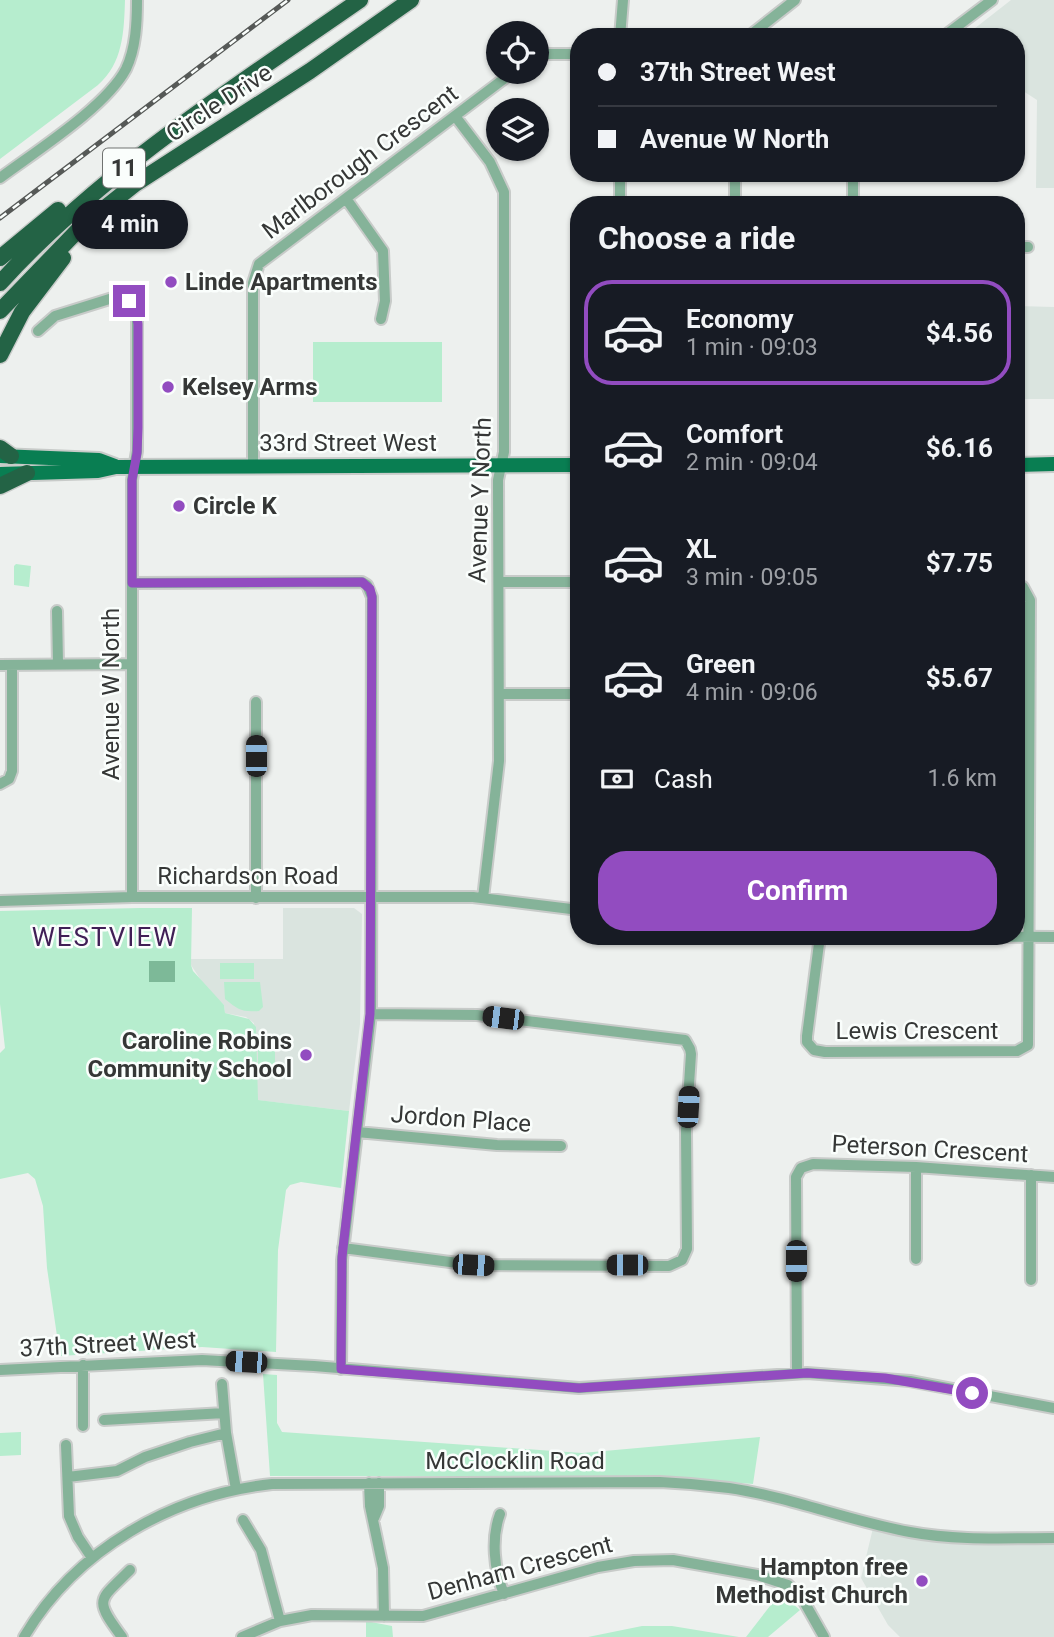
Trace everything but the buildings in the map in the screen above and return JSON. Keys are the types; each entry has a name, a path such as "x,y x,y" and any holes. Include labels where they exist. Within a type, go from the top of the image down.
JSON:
{"highway":[{"name":"Circle Drive","path":"0,283 63,218 116,173 360,0"},
{"name":"Circle Drive","path":"0,311 81,227 135,184 310,71 411,0"},
{"path":"0,258 121,158 261,69"},
{"path":"0,355 14,324 38,288 135,184"},
{"path":"0,486 27,473"}],"main road":[{"name":"33rd Street West","path":"4,453 99,460 116,467"},
{"path":"1025,465 1054,464"},
{"name":"33rd Street West","path":"0,474 98,471 135,466 570,465"}],"street":[{"path":"0,178 101,102 126,68 136,31 137,0"},
{"path":"621,28 623,0"},
{"path":"759,28 795,0"},
{"path":"955,28 992,0"},
{"path":"549,54 570,54"},
{"name":"Marlborough Crescent","path":"253,465 253,283 259,264 497,84"},
{"name":"Avenue Y North","path":"455,116 490,162 504,192 504,452 498,480 498,771 482,898"},
{"path":"347,200 383,251 385,301 381,319"},
{"name":"Avenue W North","path":"38,331 55,316 118,296 131,303 138,324 135,466 132,480 132,897"},
{"path":"132,583 362,582 367,585 372,597 370,1014 343,1248 341,1369"},
{"path":"499,582 570,582"},
{"path":"1025,589 1030,600 1025,672"},
{"path":"57,611 58,664"},
{"path":"0,784 9,779 12,771 6,665 132,664"},
{"path":"499,694 570,694"},
{"path":"256,702 256,898"},
{"path":"1025,780 1029,937"},
{"name":"Richardson Road","path":"0,901 132,897 482,898 570,909"},
{"path":"1025,937 1054,937"},
{"name":"Lewis Crescent","path":"819,945 807,1035 807,1042 814,1050 1021,1050 1028,1045 1029,937"},
{"path":"343,1248 491,1266 669,1266 682,1260 687,1249 686,1130 691,1054 685,1040 477,1015 370,1014"},
{"name":"Jordon Place","path":"357,1132 479,1144 561,1146"},
{"name":"Peterson Crescent","path":"797,1373 798,1171 813,1164 916,1167 1054,1177"},
{"path":"916,1167 916,1259"},
{"path":"1031,1174 1031,1280"},
{"name":"37th Street West","path":"0,1370 202,1360 579,1388 797,1373 910,1381 1054,1408"},
{"path":"83,1365 83,1426"},
{"path":"222,1384 226,1433 236,1489"},
{"path":"104,1420 224,1413"},
{"path":"68,1477 117,1471 145,1457 190,1441 226,1433"},
{"path":"66,1445 69,1516 78,1537 92,1558"},
{"name":"McClocklin Road","path":"24,1637 56,1593 92,1558 127,1533 163,1513 199,1499 236,1489 289,1482 694,1484 741,1490 914,1533 972,1539 1054,1538"},
{"path":"374,1483 370,1506 383,1568 384,1616"},
{"path":"500,1514 495,1543 498,1576 503,1594"},
{"path":"243,1520 261,1550 280,1621"},
{"name":"Denham Crescent","path":"242,1637 280,1621 326,1614 384,1616 436,1613 616,1563 652,1560 691,1562 757,1575 788,1585 802,1598 824,1637"},
{"path":"122,1637 104,1611 102,1600 108,1590 130,1570"}],"shaded area":[{"path":"0,0 125,0 120,46 113,67 106,76 98,85 0,159"},
{"path":"1011,0 1054,0 1054,188 1036,188 1037,100 1025,92 1025,28 975,28"},
{"path":"1025,306 1054,307 1054,399 1025,399"},
{"path":"313,342 442,342 442,402 313,402"},
{"path":"16,564 31,566 29,587 14,585"},
{"path":"192,908 193,971 224,1005 225,1013 249,1019 256,1027 258,1100 349,1111 341,1188 301,1182 290,1185 286,1190 278,1250 276,1352 202,1347 60,1356 47,1268 43,1206 35,1179 28,1173 0,1179 0,1053 5,1048 0,1004 0,911"},
{"name":"Caroline Robins Community School","path":"283,908 354,908 362,914 360,1024 349,1111 257,1100 254,1023 246,1017 225,1013 224,1005 206,988 191,965 191,959 283,959"},
{"path":"149,961 175,961 175,982 149,982"},
{"path":"220,963 254,963 254,979 220,979"},
{"path":"224,982 260,982 263,1007 259,1011 237,1008 225,999"},
{"path":"258,1041 275,1041 275,1071 258,1071"},
{"path":"263,1374 277,1375 277,1423 282,1432 582,1453 760,1437 753,1484 661,1476 270,1476"},
{"path":"21,1432 21,1455 0,1456 0,1433"},
{"path":"873,1528 957,1544 1054,1544 1054,1637 900,1637 888,1625 861,1578"},
{"path":"780,1593 800,1610 768,1637 746,1637"},
{"path":"366,1621 392,1626 393,1637 366,1637"},
{"path":"642,1626 672,1626 739,1637 588,1637"}],"railway":[{"path":"0,218 288,0"}],"place":[{"name":"Linde Apartments","path":"171,282"},
{"name":"Kelsey Arms","path":"168,387"},
{"name":"Circle K","path":"179,506"},
{"name":"Caroline Robins Community School","path":"306,1055"},
{"name":"Hampton free Methodist Church","path":"922,1581"}],"district":[{"name":"WESTVIEW","path":"105,937"}],"route":[{"path":"129,301 135,309 138,324 138,428 132,480 132,583 362,582 370,589 372,597 373,837 370,1014 342,1257 341,1369 579,1388 807,1373 910,1381 972,1393"}]}
